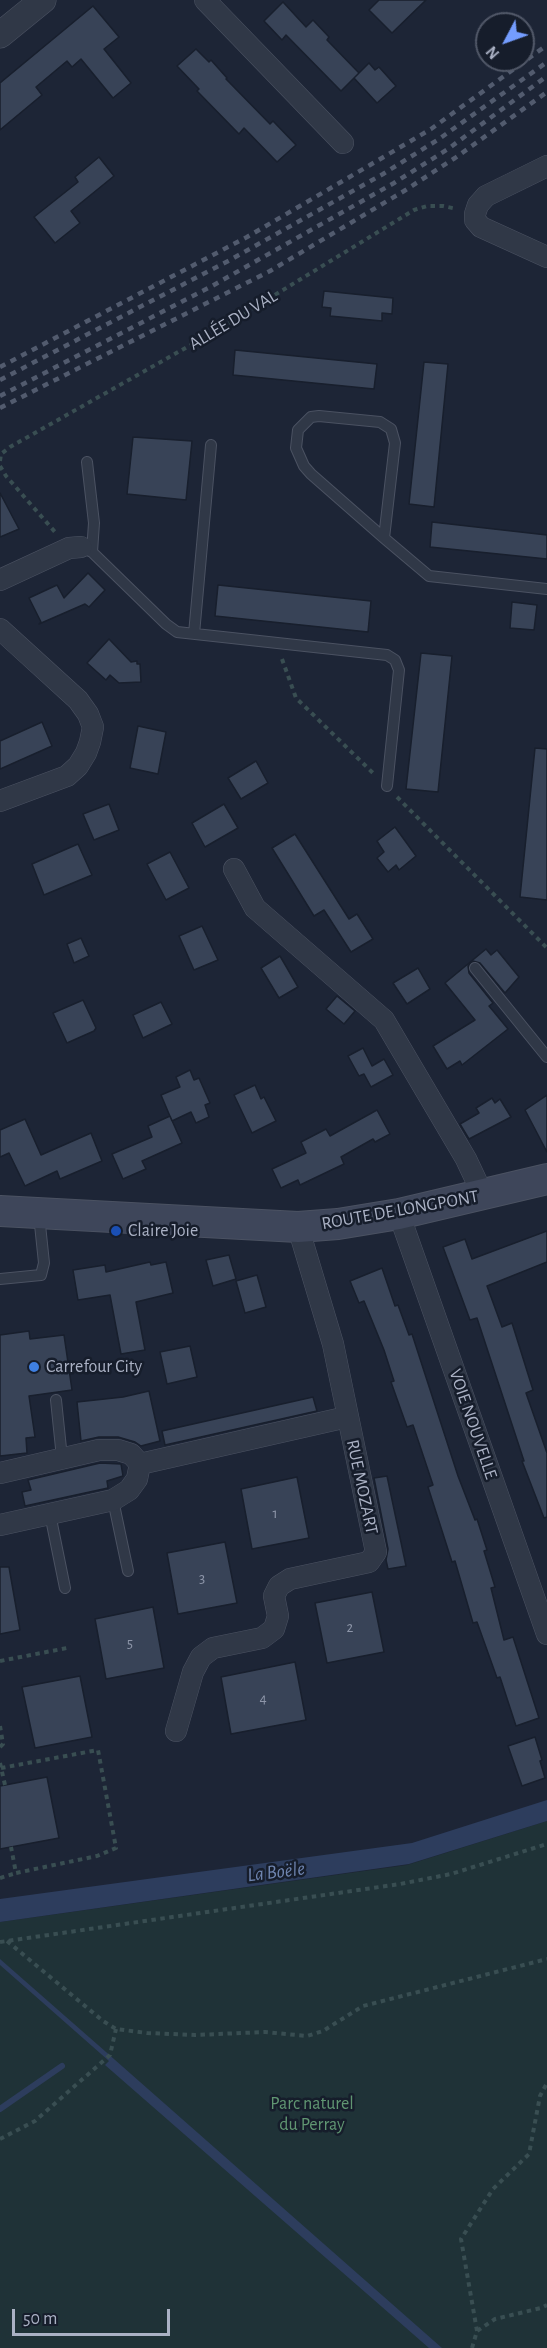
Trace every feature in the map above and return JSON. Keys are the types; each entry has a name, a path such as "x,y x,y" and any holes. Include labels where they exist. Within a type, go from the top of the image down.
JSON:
{"main road":[{"name":"ROUTE DE LONGPONT","path":"0,1211 298,1227 338,1224 399,1214 547,1179"}],"street":[{"path":"0,35 43,0"},
{"path":"205,0 343,143"},
{"path":"547,165 486,196 478,205 475,214 475,220 481,227 547,257"},
{"path":"0,580 80,549"},
{"path":"0,629 78,700 93,726 86,753 78,766 67,776 0,801"},
{"path":"234,869 255,908 384,1020 466,1159 483,1195"},
{"name":"VOIE NOUVELLE","path":"399,1214 547,1634"},
{"name":"RUE MOZART","path":"176,1731 193,1672 201,1657 213,1648 262,1638 274,1629 278,1616 274,1596 279,1586 290,1579 369,1562 376,1552 333,1344 298,1227"},
{"path":"140,1464 347,1417"},
{"path":"0,1473 99,1450 118,1450 131,1454 140,1464"},
{"path":"0,1525 113,1500 129,1490 136,1479 140,1464"}],"lane":[{"path":"384,538 395,443 391,429 380,422 311,417 298,430 296,448 299,458 311,474 384,538 429,576 547,590"},
{"path":"194,634 211,445"},
{"path":"87,462 94,523 80,549 177,632 387,655 395,660 399,670 387,786"},
{"path":"474,968 547,1058"},
{"path":"0,1279 41,1275 44,1263 39,1214"},
{"path":"56,1400 62,1458"},
{"path":"113,1500 128,1571"},
{"path":"50,1514 65,1588"}],"path":[{"name":"ALLÉE DU VAL","path":"0,461 1,454 10,447 219,329 414,210 427,206 443,206 475,214"},
{"path":"0,466 6,476 80,549"},
{"path":"276,644 296,698 387,786 547,948"},
{"path":"0,1661 67,1648"},
{"path":"0,1726 3,1744 0,1747"},
{"path":"0,1878 97,1856 116,1848 98,1750 1,1766 5,1785"},
{"path":"0,1942 399,1884 452,1874 547,1844"},
{"path":"11,1847 16,1873"},
{"path":"7,1941 116,2029 195,2035 265,2032 307,2036 323,2031 363,2006 547,1959"},
{"path":"0,2139 35,2121 110,2055 116,2029"},
{"path":"472,2348 477,2331 461,2239 493,2189 529,2154 540,2096 547,2083"},
{"path":"477,2331 495,2319 547,2305"}],"green space":[{"name":"Parc naturel du Perray","path":"547,1821 547,2348 0,2348 0,1922 407,1865"}],"water":[{"name":"La Boële","path":"547,1800 547,1821 409,1864 0,1922 0,1899 412,1843"},
{"path":"0,1959 442,2348 429,2348 105,2065 109,2061 0,1965"}],"building":[{"path":"379,0 426,0 392,33 369,10"},
{"path":"283,2 306,27 313,20 329,37 327,40 359,73 341,91 286,35 282,40 264,21"},
{"path":"93,6 119,37 104,49 131,83 113,98 81,59 72,67 67,61 36,87 42,95 0,130 0,83"},
{"path":"196,49 209,62 211,60 226,79 270,124 273,121 296,145 277,162 244,128 239,134 197,91 199,89 177,66"},
{"path":"369,63 375,70 379,67 396,86 377,103 354,78"},
{"path":"99,157 114,176 71,211 80,223 55,243 34,217 78,182 75,177"},
{"path":"324,291 393,298 392,314 382,313 382,321 330,316 331,308 322,307"},
{"path":"235,350 377,364 374,389 233,375"},
{"path":"424,362 448,364 434,507 409,504"},
{"path":"133,437 192,441 186,500 127,494"},
{"path":"0,493 19,529 0,537"},
{"path":"432,522 547,535 547,559 430,547"},
{"path":"88,573 105,590 89,607 85,604 39,624 41,622 29,598 57,585 64,598"},
{"path":"218,585 371,601 368,632 215,616"},
{"path":"512,602 537,605 534,630 510,628"},
{"path":"109,639 131,662 137,661 137,664 140,664 141,682 119,683 110,675 106,680 87,663"},
{"path":"421,653 452,656 438,792 406,789"},
{"path":"42,722 52,746 0,769 0,741"},
{"path":"138,726 166,732 158,774 130,768"},
{"path":"535,748 547,749 547,900 520,897"},
{"path":"256,761 268,783 241,799 228,778"},
{"path":"109,804 119,830 94,840 83,814"},
{"path":"224,804 238,828 205,847 192,823"},
{"path":"395,827 416,856 399,870 396,865 388,872 377,858 384,852 377,841"},
{"path":"295,834 349,919 357,914 373,939 351,952 324,910 314,916 272,848"},
{"path":"78,844 92,875 44,895 32,864"},
{"path":"170,852 189,888 166,900 147,864"},
{"path":"202,926 218,960 194,970 179,936"},
{"path":"81,938 89,956 74,963 67,944"},
{"path":"486,949 491,955 497,950 519,977 505,993 480,963 473,961 468,966 469,973 493,1003 489,1006 508,1029 462,1065 460,1061 447,1069 433,1046 475,1020 445,983"},
{"path":"280,956 298,987 279,998 261,968"},
{"path":"418,968 430,989 407,1004 393,983"},
{"path":"337,996 355,1011 344,1024 326,1009"},
{"path":"83,1000 96,1028 67,1043 53,1013"},
{"path":"161,1002 172,1024 143,1038 133,1015"},
{"path":"363,1048 372,1066 384,1059 393,1075 371,1087 364,1074 359,1076 348,1056"},
{"path":"190,1070 194,1080 199,1078 210,1103 205,1105 209,1117 196,1123 191,1112 172,1121 161,1095 180,1087 176,1077"},
{"path":"255,1085 261,1099 264,1097 276,1121 252,1133 234,1095"},
{"path":"547,1095 547,1152 525,1110"},
{"path":"492,1098 495,1103 500,1099 511,1117 469,1139 460,1124 479,1113 476,1108"},
{"path":"377,1110 390,1134 375,1142 373,1139 341,1157 344,1164 300,1185 298,1180 281,1188 272,1169 306,1153 301,1142 326,1129 330,1136"},
{"path":"170,1116 182,1143 142,1161 146,1169 123,1179 112,1154 152,1137 148,1126"},
{"path":"25,1119 41,1155 91,1133 102,1161 60,1179 57,1171 25,1186 9,1153 0,1157 0,1130"},
{"path":"547,1231 547,1262 487,1286 502,1327 512,1323 533,1390 526,1393 547,1453 547,1517 544,1518 522,1461 524,1461 477,1318 470,1320 443,1247 465,1239 472,1259"},
{"path":"229,1255 236,1279 213,1286 206,1260"},
{"path":"150,1262 151,1265 166,1262 173,1293 136,1302 145,1350 121,1354 110,1295 78,1300 73,1270 105,1265 106,1272"},
{"path":"382,1268 395,1306 398,1305 409,1335 412,1334 458,1476 475,1520 477,1519 487,1550 484,1551 495,1587 491,1588 504,1640 513,1637 539,1718 516,1726 500,1677 497,1678 477,1622 473,1623 455,1561 452,1562 428,1487 433,1485 413,1425 407,1427 391,1382 394,1381 384,1350 364,1301 359,1303 350,1281"},
{"path":"257,1275 266,1307 245,1313 236,1281"},
{"name":"Carrefour City","path":"29,1331 30,1339 64,1335 72,1390 29,1396 35,1437 26,1438 27,1453 0,1456 0,1335"},
{"path":"190,1346 197,1377 167,1384 160,1352"},
{"path":"149,1391 160,1441 141,1446 118,1437 99,1437 81,1441 77,1402 123,1397"},
{"path":"313,1397 317,1411 165,1445 162,1431"},
{"path":"100,1463 121,1464 123,1476 107,1481 108,1488 25,1506 22,1492 31,1490 28,1480"},
{"path":"387,1476 406,1566 388,1569 386,1560 388,1549 374,1478"},
{"path":"297,1477 309,1538 252,1549 241,1489"},
{"path":"225,1542 237,1603 178,1614 167,1553"},
{"path":"0,1567 9,1567 20,1630 0,1634"},
{"path":"372,1592 384,1652 327,1663 315,1603"},
{"path":"153,1607 164,1668 106,1679 95,1619"},
{"path":"295,1662 306,1720 231,1734 221,1677"},
{"path":"80,1676 92,1737 35,1748 22,1687"},
{"path":"535,1737 545,1778 522,1786 508,1746"},
{"path":"47,1777 59,1838 0,1849 0,1786"}],"waterway":[{"path":"0,2109 62,2066"}],"railway":[{"path":"0,367 247,237 370,165 431,129 547,45"},
{"path":"0,380 230,260 383,174 439,139 547,62"},
{"path":"0,396 212,286 394,183 448,149 547,76"},
{"path":"0,408 270,271 404,191 455,158 547,92"}],"place":[{"name":"Claire Joie","path":"116,1231"},
{"name":"Carrefour City","path":"34,1367"}]}
